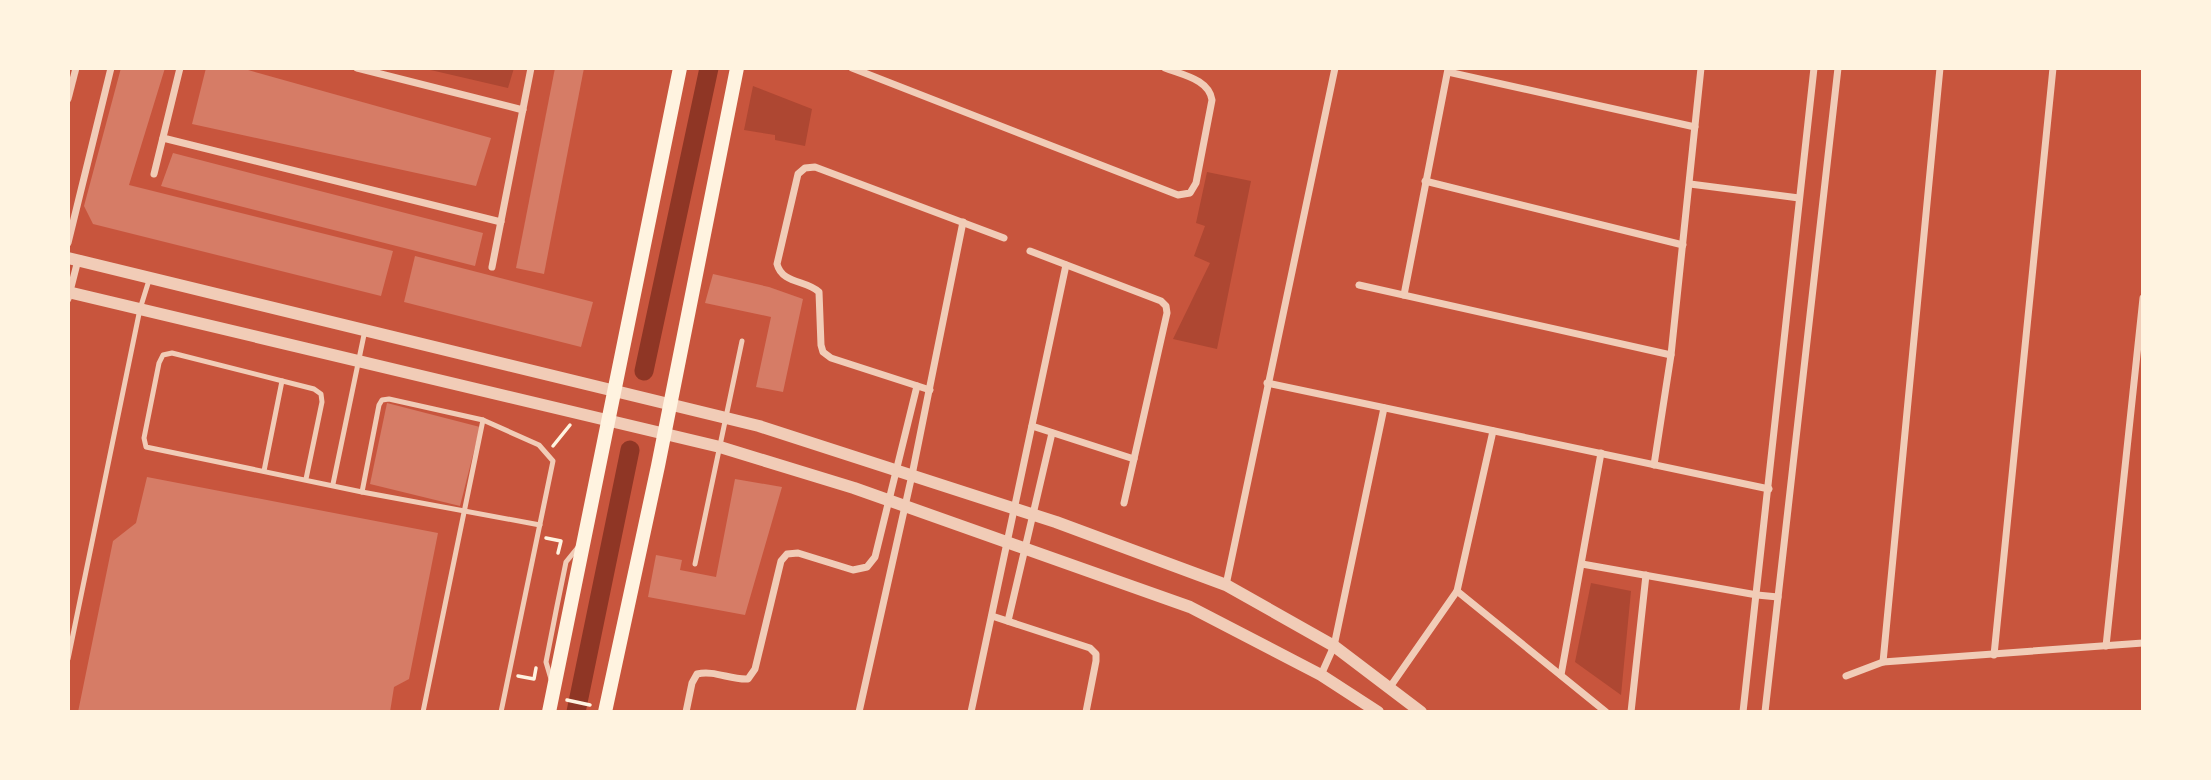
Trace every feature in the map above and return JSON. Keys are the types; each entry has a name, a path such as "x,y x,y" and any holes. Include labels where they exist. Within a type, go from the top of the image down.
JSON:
{"main road":[{"path":"549,712 680,68"},
{"path":"605,712 664,435 737,68"}],"street":[{"path":"68,99 76,68"},
{"path":"68,243 111,68"},
{"path":"154,174 180,68"},
{"path":"357,68 523,110"},
{"path":"492,267 531,68"},
{"path":"852,68 1178,195 1189,192 1196,183 1212,100 1211,91 1203,83 1165,68"},
{"path":"1226,585 1335,68"},
{"path":"1654,465 1684,245 1700,68"},
{"path":"1743,712 1814,68"},
{"path":"1765,712 1838,68"},
{"path":"1883,662 1940,68"},
{"path":"1994,655 2053,68"},
{"path":"1405,295 1448,70 1695,127"},
{"path":"163,138 501,222"},
{"path":"930,390 831,358 823,352 820,292 785,277 779,272 777,264 797,174 805,168 815,167 1004,238"},
{"path":"1426,181 1684,245"},
{"path":"1690,184 1800,198"},
{"path":"859,712 906,506 962,222"},
{"path":"1030,251 1161,301 1166,306 1167,313 1124,503"},
{"path":"1371,709 1321,675 1190,607 1025,547 786,466 720,447 69,294 73,259 726,418 793,436 1033,515 1226,585 1334,646 1421,712"},
{"path":"971,712 1066,265"},
{"path":"1359,285 1671,355"},
{"path":"2106,646 2143,298"},
{"path":"1267,383 1769,489"},
{"path":"686,712 692,683 697,674 708,671 737,680 748,679 755,669 781,561 787,554 798,552 853,569 867,567 875,556 917,386"},
{"path":"1321,675 1334,646 1384,408"},
{"path":"1032,426 1134,460"},
{"path":"1390,687 1457,591 1493,431"},
{"path":"1008,621 1052,433"},
{"path":"1561,675 1601,453"},
{"path":"1582,564 1778,597"},
{"path":"1631,712 1646,575"},
{"path":"1457,591 1606,712"},
{"path":"992,616 1090,648 1096,654 1086,712"},
{"path":"1846,676 1883,662 2143,643"}],"lane":[{"path":"68,659 140,309 150,277"},
{"path":"333,484 365,330"},
{"path":"695,564 742,341"},
{"path":"306,480 322,402 321,394 314,389 282,381 172,354 163,355 159,363 144,438 146,447 362,492 540,525"},
{"path":"264,471 282,381"},
{"path":"362,492 382,400 389,399 483,420 539,445 553,461 501,712"},
{"path":"423,712 483,420"}],"path":[{"path":"546,453 579,415"},
{"path":"555,693 591,705"}],"shaded area":[{"path":"422,68 514,68 508,88"},
{"path":"753,86 812,109 805,146 775,140 775,135 744,130"},
{"path":"1207,172 1251,181 1217,349 1173,339 1210,263 1194,256 1205,226 1196,223"},
{"path":"1591,583 1631,591 1621,695 1575,662"}],"building":[{"path":"121,68 165,68 129,185 393,251 381,296 93,224 84,206"},
{"path":"206,68 241,68 491,138 476,186 192,124"},
{"path":"555,68 584,68 544,274 516,268"},
{"path":"173,153 483,233 475,266 161,186"},
{"path":"415,256 593,302 581,347 404,302"},
{"path":"713,274 769,287 803,299 783,392 756,387 771,317 705,303"},
{"path":"387,403 480,427 460,506 370,484"},
{"path":"147,477 438,533 409,679 394,687 390,712 78,712 113,541 136,523"},
{"path":"735,479 782,487 745,615 648,597 656,555 682,560 680,570 716,577"}],"waterway":[{"path":"644,371 709,68"},
{"path":"576,712 630,450"}]}
